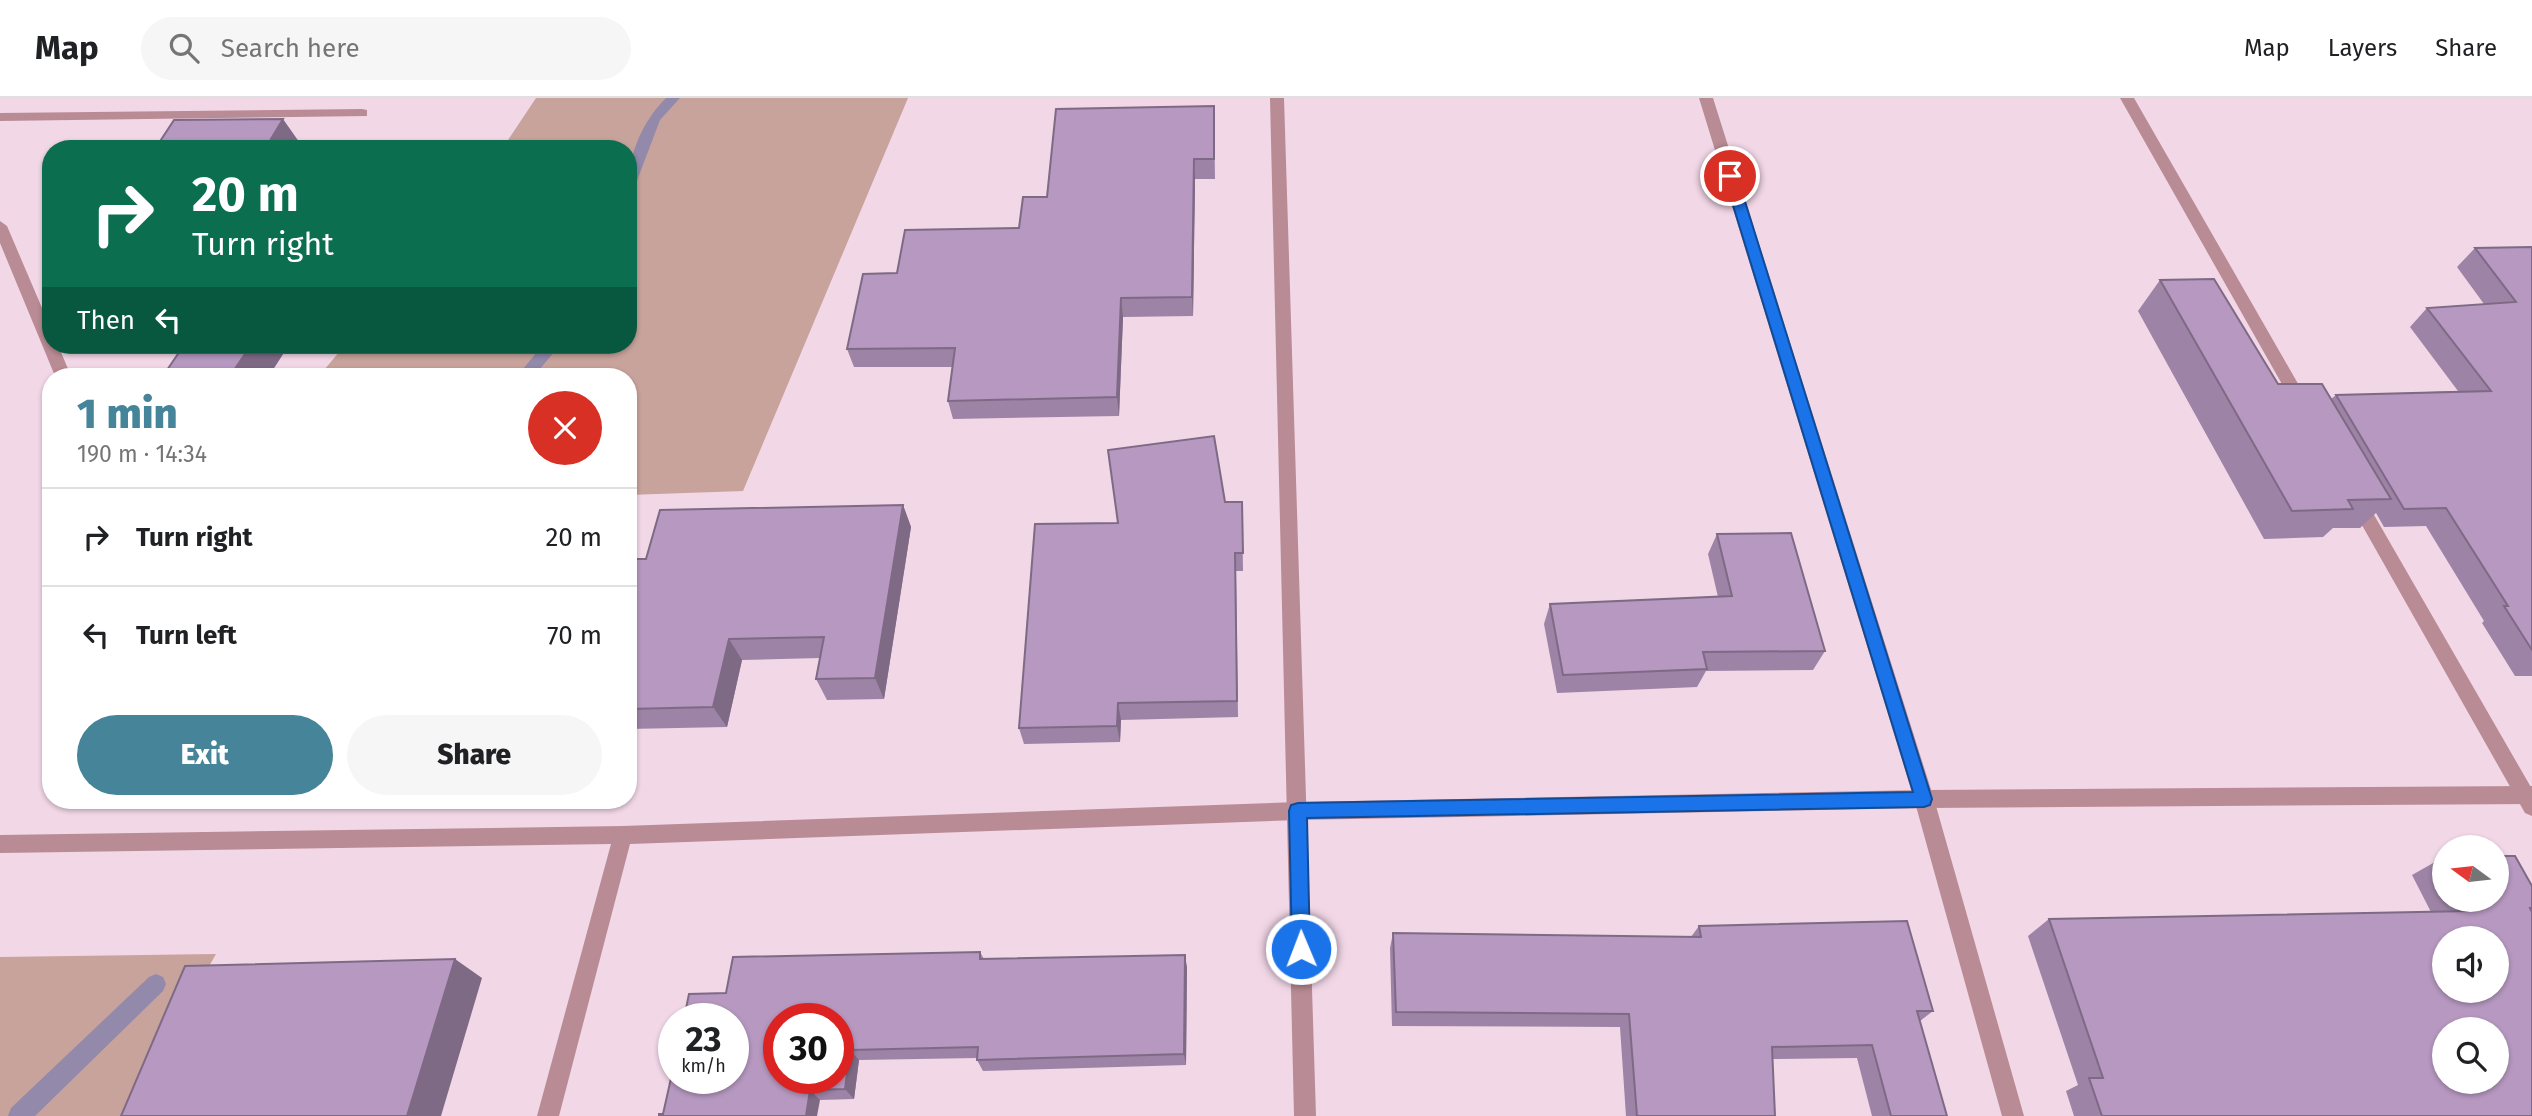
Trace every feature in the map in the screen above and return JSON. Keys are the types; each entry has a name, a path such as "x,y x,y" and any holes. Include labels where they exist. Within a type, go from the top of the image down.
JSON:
{"street":[{"path":"1277,98 1305,1116"},
{"path":"1706,98 1924,799 2013,1116"},
{"path":"2127,98 2312,422"},
{"path":"0,117 362,113"},
{"path":"0,226 42,326"},
{"path":"2347,483 2530,799"},
{"path":"0,844 624,835 1298,811 1924,799 2530,799"},
{"path":"548,1116 624,835"}],"shaded area":[{"path":"536,98 908,98 743,491 637,495 637,368 326,368 337,354 637,354 637,140 508,140"},
{"path":"216,954 124,1116 0,1116 0,957"}],"building":[{"path":"1214,106 1214,159 1194,159 1192,297 1121,298 1117,397 948,401 955,348 847,349 863,274 897,273 905,230 1019,228 1023,197 1047,197 1056,109"},
{"path":"283,119 271,139 282,140 161,140 174,120"},
{"path":"2532,247 2532,650 2504,606 2508,606 2446,508 2404,509 2336,395 2491,391 2427,308 2516,302 2475,248"},
{"path":"2214,279 2278,384 2322,384 2391,499 2348,500 2353,509 2292,511 2160,280"},
{"path":"178,354 245,354 235,368 168,368"},
{"path":"1214,436 1225,502 1242,502 1243,553 1235,553 1237,701 1118,703 1117,726 1019,728 1035,524 1118,523 1108,450"},
{"path":"903,505 875,678 816,679 824,637 729,639 713,707 637,709 637,559 646,559 660,510"},
{"path":"1791,533 1825,651 1703,652 1707,669 1563,675 1550,604 1732,596 1717,534"},
{"path":"2510,856 2515,856 2532,886 2532,1116 2102,1116 2089,1078 2103,1078 2049,919 2510,912"},
{"path":"1907,921 1933,1011 1917,1011 1947,1116 1891,1116 1872,1045 1772,1047 1775,1116 1637,1116 1629,1014 1396,1012 1393,933 1701,937 1699,926"},
{"path":"980,952 980,959 1185,955 1184,1054 977,1060 978,1047 854,1050 854,1003 763,1003 763,1094 809,1094 806,1116 659,1116 663,1114 667,1094 749,1094 749,1003 687,1003 689,994 726,993 733,957"},
{"path":"455,959 407,1116 121,1116 185,966"}],"waterway":[{"path":"637,162 654,118 673,98"},
{"path":"532,368 544,354"},
{"path":"19,1116 156,984"}],"route":[{"path":"1301,949 1298,811 1924,799 1730,176"}]}
